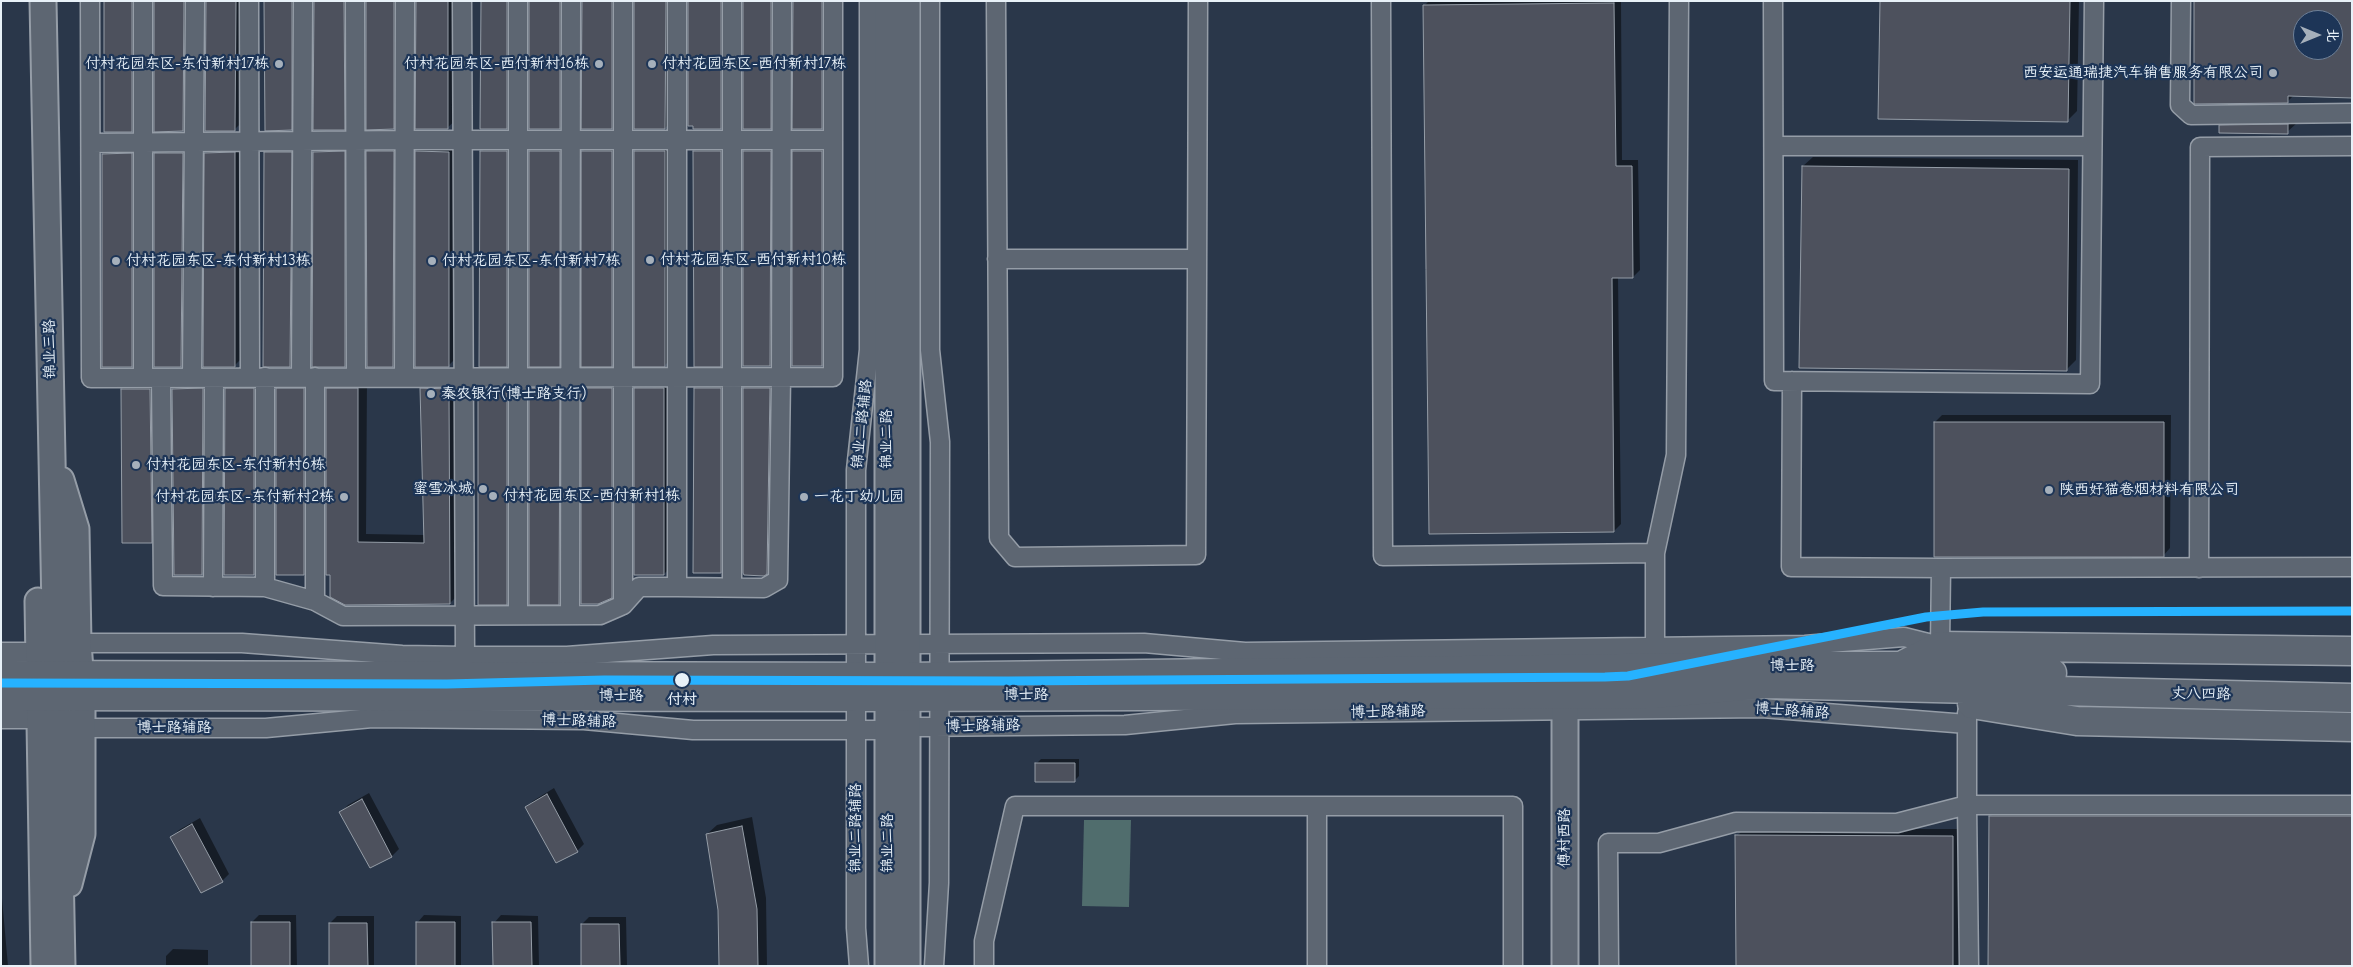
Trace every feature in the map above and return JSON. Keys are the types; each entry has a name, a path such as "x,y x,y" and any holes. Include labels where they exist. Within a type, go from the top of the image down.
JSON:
{"main road":[{"path":"2352,651 1940,646 1904,677 1967,714 2078,721 2352,727"},
{"name":"博士路","path":"940,686 1654,657 1904,677 2052,682"},
{"name":"博士路","path":"1,675 56,682 940,686 1654,694 1766,684 1904,677"},
{"name":"丈八四路","path":"2052,682 2352,679"},
{"name":"博士路","path":"1,696 56,682"},
{"name":"丈八四路","path":"2052,682 2352,698"}],"street":[{"name":"锦业三路","path":"28,1 56,682"},
{"name":"锦业三路","path":"43,1 56,682"},
{"path":"90,1 91,378 833,377 833,1"},
{"path":"143,1 152,378 162,586 265,587 315,601 343,616 600,615 623,605 639,588 764,588 778,580 781,377 782,1"},
{"path":"192,378 195,1"},
{"path":"249,1 249,142 265,587"},
{"path":"302,1 302,141 315,601"},
{"path":"355,1 356,378"},
{"path":"404,378 405,1"},
{"path":"462,1 465,656"},
{"path":"518,1 518,615"},
{"path":"570,615 571,1"},
{"path":"623,1 623,605"},
{"path":"677,1 677,588"},
{"path":"732,1 732,588"},
{"name":"锦业二路辅路","path":"859,966 856,928 856,470 869,350 869,1"},
{"name":"锦业二路","path":"888,1 897,686 907,966"},
{"name":"锦业二路","path":"897,644 907,1"},
{"path":"930,1 930,350 940,442 941,644 939,883 934,966"},
{"path":"996,1 998,538 1015,557 1196,555 1198,1"},
{"path":"1381,1 1383,556 1655,553"},
{"path":"1654,657 1655,553 1676,455 1679,1"},
{"path":"1774,1 1774,381 2090,384 2094,1"},
{"path":"2181,1 2180,105 2191,115 2352,113"},
{"path":"91,143 356,140 833,140"},
{"path":"1774,146 2092,146"},
{"path":"2199,568 2200,147 2352,146"},
{"path":"997,259 1196,259"},
{"path":"213,587 214,378"},
{"path":"1792,381 1791,567 2352,567"},
{"path":"1,718 56,682 242,643 402,656 567,656 713,644 1144,643 1245,652 1654,657 1904,638 1940,646 1941,568"},
{"path":"1,652 56,682 82,728 82,834 61,915"},
{"path":"56,682 62,966"},
{"path":"44,966 56,682"},
{"name":"博士路辅路","path":"82,728 266,728 372,718 584,720 693,730 856,730 1125,725 1235,714 1762,708 1967,714"},
{"name":"傅村西路","path":"1565,710 1565,966"},
{"path":"1967,714 1969,966"},
{"name":"锦业二路","path":"888,966 898,729"},
{"path":"1609,966 1608,843 1659,843 1736,822 1897,823 1967,805 2352,805"},
{"path":"984,966 984,940 1015,806 1513,806 1513,966"},
{"path":"1317,807 1317,966"}],"green space":[{"path":"1084,820 1131,820 1129,907 1082,906"}],"building":[{"path":"104,1 132,1 132,132 104,132"},
{"path":"154,1 184,1 183,131 154,132"},
{"path":"206,1 236,1 235,131 205,131"},
{"name":"付村花园东区-东付新村17栋","path":"264,1 292,1 292,130 265,131"},
{"path":"314,1 344,1 345,130 313,130"},
{"path":"366,1 394,1 394,129 366,130"},
{"path":"416,1 448,1 448,129 415,129"},
{"path":"481,1 507,1 507,129 480,129"},
{"path":"529,1 560,1 560,129 529,129"},
{"name":"付村花园东区-西付新村16栋","path":"582,1 612,1 612,129 581,129"},
{"name":"付村花园东区-西付新村17栋","path":"634,1 666,1 665,129 634,129"},
{"path":"688,1 721,1 721,129 693,129 693,126 688,126"},
{"path":"743,1 771,1 771,129 743,129"},
{"path":"793,1 822,1 822,129 792,129"},
{"path":"1880,1 2070,1 2068,122 1878,119"},
{"name":"西安运通瑞捷汽车销售服务有限公司","path":"2194,1 2352,1 2352,98 2288,96 2288,103 2194,104"},
{"path":"1614,3 1616,166 1632,166 1633,278 1612,278 1614,532 1429,534 1423,5"},
{"path":"2288,124 2288,134 2219,133 2219,125"},
{"path":"345,151 345,367 312,367 313,152"},
{"path":"366,151 394,151 393,367 367,367"},
{"name":"付村花园东区-东付新村7栋","path":"415,151 449,152 449,367 415,367"},
{"path":"480,151 507,151 507,367 479,367"},
{"path":"529,151 560,151 560,367 529,367"},
{"path":"581,151 612,151 612,367 581,367"},
{"name":"付村花园东区-西付新村10栋","path":"634,151 665,151 665,367 634,367"},
{"path":"693,151 721,151 721,367 694,367"},
{"path":"743,151 771,151 770,366 743,366"},
{"path":"792,151 822,151 822,366 792,366"},
{"path":"235,152 235,367 203,367 204,153"},
{"path":"264,152 292,152 290,367 263,367"},
{"name":"付村花园东区-东付新村13栋","path":"132,153 132,367 102,367 102,154"},
{"path":"154,153 183,153 181,367 154,367"},
{"path":"1802,166 2069,169 2067,371 1799,368"},
{"path":"203,388 202,575 174,575 172,389"},
{"path":"225,388 254,388 254,575 224,575"},
{"path":"276,388 304,388 304,575 276,575"},
{"path":"326,388 358,388 358,542 424,543 420,388 449,389 450,604 345,605 330,597 330,575 326,575"},
{"name":"付村花园东区-西付新村1栋","path":"478,388 507,388 507,605 478,605"},
{"path":"529,388 560,388 559,605 529,605"},
{"path":"581,388 612,388 612,598 598,604 581,604"},
{"path":"634,388 664,388 664,575 634,575"},
{"path":"694,388 721,388 721,573 693,573"},
{"path":"743,388 770,388 767,574 764,576 744,575 743,573"},
{"name":"付村花园东区-东付新村6栋","path":"121,389 150,389 152,543 122,543"},
{"name":"陕西好猫卷烟材料有限公司","path":"1934,422 2164,422 2164,557 1934,557"},
{"path":"1035,763 1075,763 1075,782 1035,782"},
{"path":"547,794 578,852 556,863 525,807"},
{"path":"362,799 392,857 370,868 339,812"},
{"path":"1989,816 2352,816 2352,966 1988,966"},
{"path":"192,824 223,882 201,893 170,837"},
{"path":"742,826 757,909 758,966 719,966 718,910 706,834"},
{"path":"1735,835 1953,836 1953,966 1736,966"},
{"path":"251,922 290,922 290,966 251,966"},
{"path":"416,922 455,922 455,966 416,966"},
{"path":"492,922 531,922 532,966 493,966"},
{"path":"329,923 367,923 368,966 329,966"},
{"path":"581,924 619,924 620,966 581,966"}],"transit line":[{"path":"1,683 447,684 604,680 1007,681 1605,677 1628,676 1926,617 1983,612 2352,611"}],"place":[{"name":"付村花园东区-东付新村17栋","path":"279,64"},
{"name":"付村花园东区-西付新村16栋","path":"599,64"},
{"name":"付村花园东区-西付新村17栋","path":"652,64"},
{"name":"西安运通瑞捷汽车销售服务有限公司","path":"2273,73"},
{"name":"付村花园东区-西付新村10栋","path":"650,260"},
{"name":"付村花园东区-东付新村13栋","path":"116,261"},
{"name":"付村花园东区-东付新村7栋","path":"432,261"},
{"name":"秦农银行(博士路支行)","path":"431,394"},
{"name":"付村花园东区-东付新村6栋","path":"136,465"},
{"name":"蜜雪冰城","path":"483,489"},
{"name":"陕西好猫卷烟材料有限公司","path":"2049,490"},
{"name":"付村花园东区-西付新村1栋","path":"493,496"},
{"name":"付村花园东区-东付新村2栋","path":"344,497"},
{"name":"一花丁幼儿园","path":"804,497"},
{"name":"付村","path":"682,680"}]}
